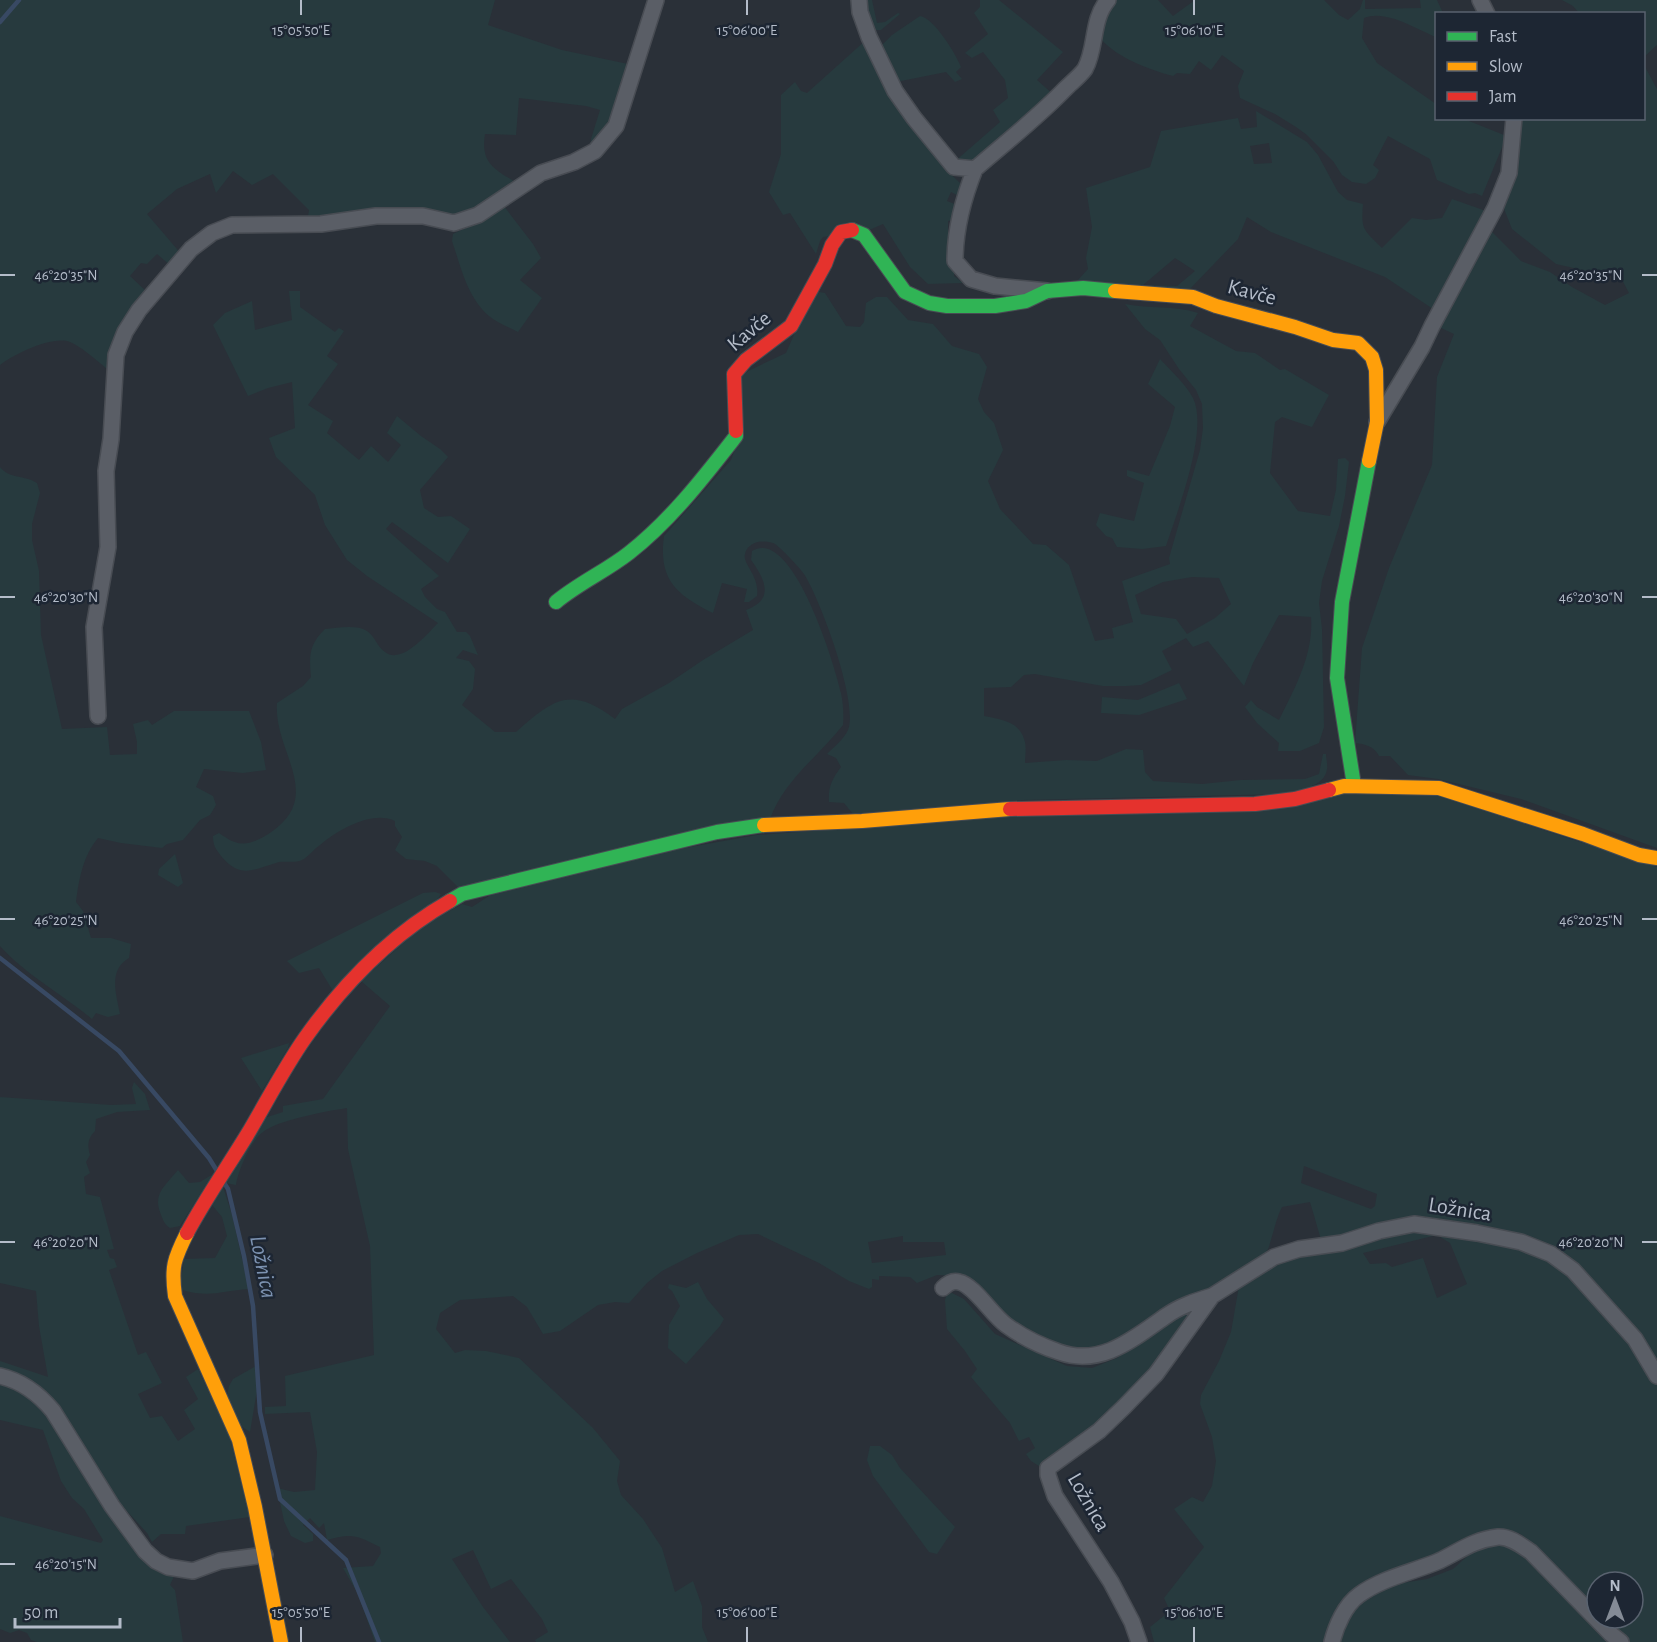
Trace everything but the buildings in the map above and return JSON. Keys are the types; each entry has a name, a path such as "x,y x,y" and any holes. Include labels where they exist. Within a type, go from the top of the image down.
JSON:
{"street":[{"path":"98,716 94,627 108,547 106,471 111,439 116,355 126,332 140,310 191,249 212,233 232,225 321,224 376,216 423,216 454,223 478,215 541,173 574,162 595,151 616,126 656,0"},
{"path":"859,0 860,12 869,36 895,91 954,167 975,169 1058,97 1084,69 1093,46 1096,23 1108,0"},
{"name":"Kavče","path":"1377,422 1422,347 1495,208 1509,173 1514,120"},
{"name":"Kavče","path":"975,169 962,202 955,242 955,261 971,279 995,286 1047,291 1083,288 1193,297 1216,306 1285,324 1333,340 1358,343 1372,357 1376,370 1377,422 1342,602 1337,678 1354,785"},
{"name":"Kavče","path":"556,602 572,588 627,554 655,531 683,503 736,436 734,374 746,360 791,326 810,287 825,264 832,245 841,232 850,230 864,236 905,292 929,303 947,306 995,306 1026,301 1047,291"},
{"path":"281,1642 265,1555 239,1440 176,1296 172,1272 179,1249 200,1209 236,1155 305,1038 340,994 384,947 422,917 462,894 717,832 774,824 862,821 1027,808 1255,804 1295,799 1354,785 1439,788 1584,834 1639,855 1657,858"},
{"name":"Ložnica","path":"942,1288 958,1281 967,1285 993,1315 1006,1326 1057,1352 1076,1357 1089,1357 1112,1351 1129,1342 1176,1311 1192,1302 1212,1296 1274,1257 1299,1249 1342,1243 1379,1231 1414,1224 1521,1242 1551,1254 1573,1270 1635,1339 1657,1376"},
{"name":"Ložnica","path":"1139,1642 1132,1622 1111,1582 1055,1496 1048,1468 1099,1431 1156,1374 1212,1296"},
{"path":"0,1376 13,1379 44,1400 111,1506 156,1561 168,1567 193,1571 220,1561 265,1555"},
{"path":"1332,1642 1347,1607 1358,1595 1379,1584 1440,1560 1467,1545 1501,1537 1517,1542 1531,1552 1621,1642"}],"green space":[{"path":"0,0 495,0 488,25 562,50 628,64 610,126 590,150 600,110 586,106 519,98 516,135 485,134 484,144 487,159 491,165 519,184 461,218 307,223 309,210 273,174 252,185 233,171 216,193 210,174 177,189 147,214 182,255 171,266 157,254 147,264 141,263 130,276 149,294 112,373 80,347 63,341 44,343 0,365"},
{"path":"864,0 872,0 877,23 885,22 898,13 900,14 881,30 873,30"},
{"path":"980,0 999,0 1063,52 1037,80 1055,96 982,162 953,163 1000,122 993,110 1008,98 1005,80 983,52 972,58 965,53 988,34 974,13 980,7"},
{"path":"1114,0 1158,0 1173,16 1195,0 1324,0 1339,15 1348,20 1360,9 1363,0 1365,0 1365,9 1421,8 1420,0 1437,0 1443,12 1435,12 1435,37 1401,21 1373,16 1364,18 1362,38 1377,63 1435,103 1435,120 1466,120 1504,135 1503,145 1482,196 1475,193 1469,194 1437,180 1430,159 1388,136 1373,165 1379,170 1375,178 1366,184 1352,182 1342,175 1333,161 1307,135 1275,114 1240,98 1238,86 1244,71 1222,55 1211,70 1199,61 1190,74 1177,73 1173,76 1143,66 1113,50 1099,36 1102,20"},
{"path":"1562,0 1657,0 1657,45 1645,56 1645,12 1578,12"},
{"path":"920,16 932,23 950,46 961,67 956,72 962,79 955,82 946,72 896,82 880,47 892,35"},
{"path":"866,40 919,134 945,168 960,183 961,197 951,192 947,201 957,205 952,220 948,221 948,251 954,276 963,283 928,284 910,267 883,224 867,231 823,237 816,254 790,213 783,215 769,192 781,154 781,95 795,82 801,91 807,93"},
{"path":"1645,67 1657,89 1657,848 1521,799 1438,779 1408,775 1390,756 1379,756 1369,746 1355,743 1362,648 1389,568 1432,465 1437,377 1454,334 1439,327 1489,229 1521,261 1550,272 1605,305 1629,293 1619,274 1608,273 1592,277 1578,269 1556,264 1512,229 1501,201 1520,139 1518,128 1523,120 1645,120"},
{"path":"1256,111 1307,142 1318,155 1338,192 1347,200 1363,204 1362,219 1365,229 1382,248 1412,218 1426,220 1442,218 1452,199 1486,211 1433,309 1385,277 1271,232 1247,217 1238,239 1187,292 1077,281 1088,269 1086,258 1092,227 1086,188 1150,167 1161,131 1238,118 1241,129 1257,127","holes":["1269,143 1272,163 1254,164 1250,146","1175,258 1195,271 1177,286 1143,285"]},
{"path":"503,205 541,258 520,280 542,298 518,332 492,318 475,300 452,241 453,234 484,219"},
{"path":"289,291 300,291 300,307 335,332 339,328 344,331 327,356 338,364 308,405 333,421 327,433 359,460 371,446 388,462 401,445 387,433 397,416 448,457 420,490 424,508 438,517 451,516 470,529 448,563 392,522 386,529 439,576 421,589 425,597 437,609 445,612 457,632 466,632 470,636 478,655 463,650 456,658 469,661 475,669 473,689 462,705 495,732 516,732 541,711 563,700 574,699 586,702 600,708 615,719 622,709 669,683 753,630 746,610 761,601 765,588 751,560 752,551 767,549 782,559 797,578 821,630 841,693 843,725 793,780 776,805 770,819 461,890 437,866 425,861 406,859 395,850 402,837 395,826 395,821 386,818 366,820 346,828 327,839 300,861 279,862 248,871 235,868 221,856 214,845 213,836 219,833 236,843 252,842 265,836 284,821 293,806 296,790 294,774 282,740 277,703 303,686 311,677 311,651 325,629 346,627 363,629 370,633 382,650 392,655 414,647 438,623 347,560 325,525 315,495 276,457 269,438 295,428 292,382 248,396 213,325 225,313 252,301 255,330 292,320"},
{"path":"813,291 825,293 846,326 860,327 864,322 866,303 876,297 887,297 908,320 933,324 952,346 979,354 987,367 978,399 984,412 994,423 1003,450 988,481 1000,509 1033,544 1046,545 1069,565 1095,641 1114,638 1112,628 1133,622 1122,581 1170,564 1169,558 1200,450 1203,428 1202,404 1196,390 1160,340 1145,329 1125,304 1198,313 1190,326 1236,351 1255,353 1280,370 1285,369 1329,395 1312,427 1282,417 1275,422 1270,473 1298,511 1330,516 1336,490 1338,459 1345,458 1349,462 1339,526 1322,581 1319,603 1322,629 1324,727 1319,743 1300,751 1278,751 1279,743 1257,723 1245,707 1251,700 1257,707 1279,720 1302,670 1310,644 1311,617 1279,615 1253,663 1244,686 1208,641 1193,647 1186,638 1162,651 1172,670 1141,685 1103,686 1035,674 1024,675 1011,687 984,688 984,716 1008,722 1018,728 1025,742 1025,763 1066,760 1097,761 1126,749 1143,750 1145,772 1153,781 1202,784 1241,780 1305,779 1319,774 1323,754 1326,754 1325,775 1316,784 1282,794 1024,800 853,814 844,803 829,802 831,783 841,767 836,758 827,754 848,730 850,717 848,698 828,627 804,574 775,544 754,543 747,550 745,558 756,582 757,596 749,602 744,602 747,589 722,583 713,613 689,600 680,592 667,575 664,564 664,536 731,460 739,439 738,380 748,371 786,353","holes":["1192,577 1219,578 1231,604 1215,618 1187,634 1176,619 1141,614 1135,595 1163,582"]},
{"path":"1160,359 1190,393 1197,412 1197,430 1190,472 1166,546 1142,549 1117,547 1112,538 1106,536 1096,525 1100,513 1134,521 1144,483 1127,476 1127,470 1149,476 1170,426 1175,407 1148,384"},
{"path":"0,467 12,475 37,483 40,493 32,524 32,540 39,571 41,635 62,729 107,727 110,755 137,754 133,724 148,720 152,725 174,711 249,711 261,742 266,770 243,773 204,769 196,787 213,796 216,805 210,815 200,820 183,840 167,844 162,848 98,838 89,852 80,876 76,902 83,911 91,938 111,938 131,944 129,958 122,963 116,976 120,1014 108,1017 96,1013 92,1019 33,975 0,946"},
{"path":"1179,683 1187,699 1139,715 1101,713 1102,697 1138,700"},
{"path":"1349,792 1439,796 1657,867 1657,1368 1578,1270 1454,1225 1322,1243 1310,1202 1282,1207 1264,1257 1114,1346 1071,1353 1029,1333 998,1312 976,1282 963,1276 937,1275 917,1283 910,1277 879,1276 879,1280 872,1279 872,1287 869,1289 758,1234 739,1235 662,1271 647,1283 629,1303 615,1302 598,1305 560,1331 543,1334 527,1307 513,1296 460,1300 440,1313 436,1329 455,1353 465,1350 486,1351 519,1358 593,1428 620,1461 617,1481 621,1495 643,1519 662,1548 675,1592 693,1581 702,1606 702,1627 708,1642 536,1642 535,1640 548,1632 542,1619 511,1579 491,1589 473,1550 452,1559 483,1607 510,1642 375,1642 358,1594 343,1568 373,1566 381,1553 380,1547 354,1536 327,1540 324,1523 319,1528 310,1518 303,1525 313,1534 313,1541 305,1543 291,1536 284,1521 277,1488 294,1492 315,1490 317,1452 310,1412 265,1414 265,1407 286,1406 285,1376 374,1355 370,1246 348,1149 347,1108 291,1120 263,1132 246,1156 236,1185 225,1183 264,1118 283,1112 283,1106 323,1099 390,1006 361,981 421,927 462,904 472,907 492,894 657,853 757,835","holes":["1304,1166 1377,1194 1375,1206 1371,1209 1301,1183","903,1236 903,1242 944,1242 946,1255 872,1263 868,1242"]},
{"path":"175,854 183,883 178,887 158,875 159,869"},
{"path":"423,893 441,894 437,900 333,991 319,968 299,973 287,961"},
{"path":"289,1043 288,1048 262,1091 241,1058"},
{"path":"134,1082 145,1094 150,1110 117,1112 96,1119 95,1131 89,1142 90,1155 86,1162 90,1173 84,1177 86,1194 100,1197 114,1249 107,1250 117,1267 109,1270 138,1355 146,1352 162,1383 138,1394 150,1418 162,1416 178,1441 195,1429 184,1410 198,1399 186,1377 198,1369 229,1435 250,1517 186,1526 185,1534 161,1534 152,1542 147,1533 115,1498 62,1412 0,1371 0,1361 48,1377 39,1326 36,1291 0,1283 0,1097 111,1105 136,1104 132,1088"},
{"path":"178,1170 189,1183 200,1182 213,1174 180,1226 170,1228 163,1220 158,1200 159,1194"},
{"path":"223,1187 232,1215 249,1289 208,1294 182,1290 184,1259 215,1258 227,1236 222,1217 212,1205"},
{"path":"1430,1230 1534,1251 1563,1268 1633,1344 1657,1383 1657,1642 1630,1642 1616,1630 1645,1630 1645,1570 1585,1570 1585,1599 1531,1542 1519,1533 1494,1531 1365,1586 1327,1642 1154,1642 1150,1627 1170,1611 1164,1598 1204,1547 1174,1509 1192,1497 1203,1502 1212,1486 1216,1461 1212,1437 1200,1404 1201,1395 1231,1332 1239,1286 1264,1268 1297,1256 1391,1232","holes":["1437,1235 1450,1243 1467,1284 1437,1298 1423,1258 1392,1267 1386,1263 1370,1264 1363,1253"]},
{"path":"698,1282 707,1299 724,1319 686,1364 668,1348 669,1325 680,1306 668,1288 669,1284 686,1288"},
{"path":"952,1293 964,1299 995,1334 1067,1366 1092,1368 1117,1358 1173,1318 1202,1306 1124,1403 1047,1464 1039,1466 1026,1454 1035,1448 1029,1437 1019,1441 1010,1423 971,1377 977,1369 947,1329 945,1300 947,1294"},
{"path":"256,1366 258,1384 250,1432 241,1426 227,1395 233,1379"},
{"path":"0,1378 40,1400 101,1498 176,1572 170,1585 175,1590 183,1642 37,1642 31,1640 27,1633 19,1630 10,1633 0,1629 0,1516 101,1543 103,1540 84,1509 72,1498 61,1481 43,1430 0,1420"},
{"path":"870,1446 880,1446 892,1455 900,1468 955,1527 937,1554 929,1552 873,1476 867,1460"},
{"path":"1495,1543 1508,1545 1525,1552 1585,1616 1585,1630 1599,1630 1610,1642 1338,1642 1351,1614 1364,1602 1390,1585 1427,1579 1453,1569 1472,1552"}],"waterway":[{"name":"Ložnica","path":"0,22 19,0"},
{"name":"Ložnica","path":"0,958 119,1051 209,1158 217,1171"},
{"name":"Ložnica","path":"223,1181 228,1189 253,1306 260,1412 280,1499 346,1560 379,1642"}],"traffic: fast":[{"path":"852,230 864,235 905,292 929,303 947,306 995,306 1026,301 1047,291 1083,288 1115,291"},
{"path":"556,602 620,559 659,527 712,467 736,436 736,431"},
{"path":"1354,785 1337,678 1342,602 1369,461"},
{"path":"450,901 462,894 717,832 764,825"}],"traffic: slow":[{"path":"1115,291 1193,297 1216,306 1295,327 1333,340 1358,343 1372,357 1376,370 1377,422 1369,461"},
{"path":"1329,790 1344,786 1439,788 1583,834 1639,855 1657,858"},
{"path":"764,825 862,821 1010,809"},
{"path":"187,1233 175,1263 173,1278 175,1296 239,1440 255,1507 281,1642"}],"traffic: jam":[{"path":"736,431 734,374 746,360 791,326 825,264 832,245 841,232 852,230"},
{"path":"1010,809 1255,804 1295,799 1329,790"},
{"path":"187,1233 290,1061 320,1018 370,961 408,929 450,901"}]}
